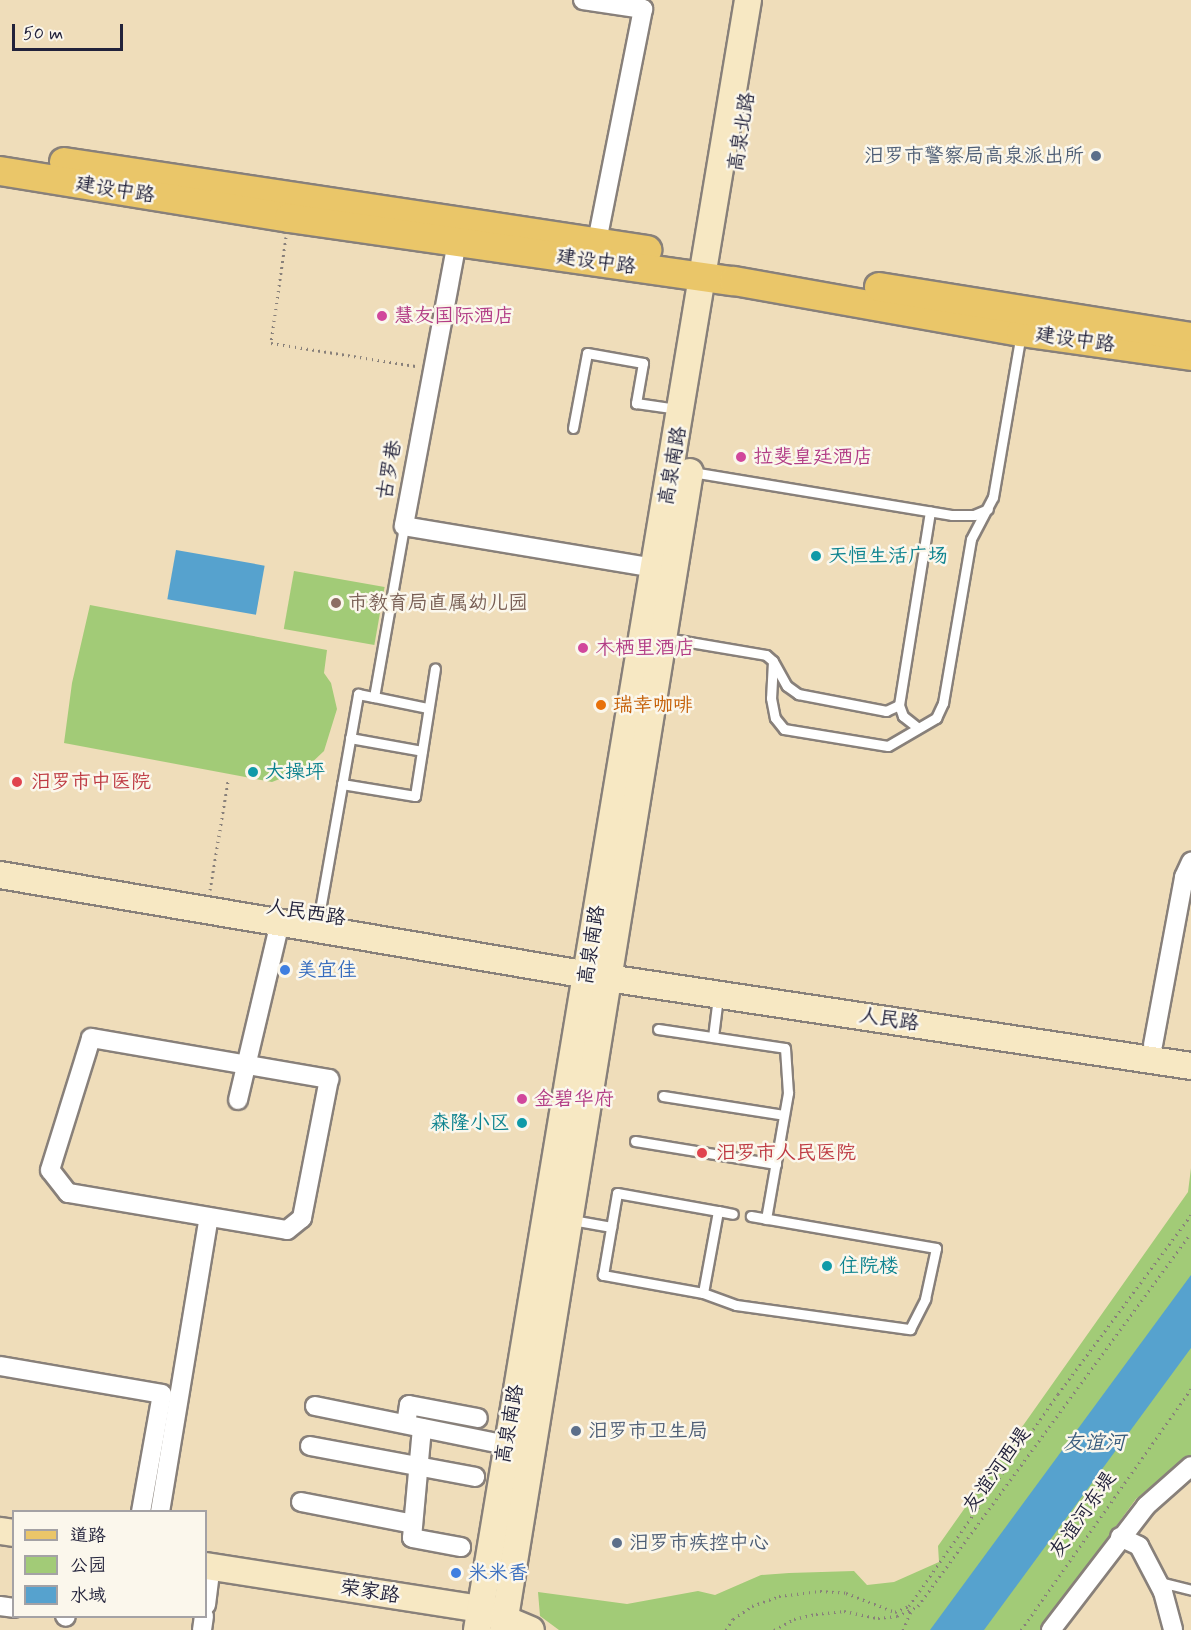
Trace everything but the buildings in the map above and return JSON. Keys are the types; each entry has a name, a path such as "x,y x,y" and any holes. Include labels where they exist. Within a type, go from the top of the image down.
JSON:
{"main road":[{"name":"高泉北路","path":"712,270 747,0"},
{"name":"高泉北路","path":"712,270 763,0"},
{"name":"建设中路","path":"0,152 597,241 712,270 1021,332 1191,356"},
{"name":"建设中路","path":"0,171 290,218 458,242 712,270 1191,337"},
{"name":"高泉南路","path":"600,969 656,568 682,410 712,270"},
{"name":"高泉南路","path":"488,1624 600,969 663,638 690,472 712,270"},
{"name":"人民西路","path":"0,864 209,898 317,922 600,969"},
{"name":"人民西路","path":"0,876 280,923 317,922"},
{"name":"人民路","path":"600,969 719,995 1191,1066"},
{"name":"人民路","path":"600,969 1191,1052"},
{"name":"高泉南路","path":"488,1624 507,1445 558,1217"},
{"name":"荣家路","path":"207,1582 531,1630"}],"street":[{"path":"583,0 643,9 597,241"},
{"name":"古罗巷","path":"458,242 430,369 404,526 656,568"},
{"path":"1153,1045 1184,877 1191,862"},
{"path":"238,1100 249,1064 280,923"},
{"path":"91,1038 329,1079 302,1218 288,1230 209,1217 69,1193 50,1170 91,1038"},
{"path":"160,1510 209,1217"},
{"path":"0,1366 162,1394 141,1510"},
{"path":"461,1547 412,1538 418,1467 414,1426 409,1405 478,1418"},
{"path":"315,1406 507,1445"},
{"path":"310,1446 475,1477"},
{"path":"1051,1630 1146,1506 1191,1466"},
{"path":"300,1502 413,1524"},
{"path":"1120,1537 1138,1546 1157,1581 1173,1630"}],"lane":[{"path":"773,661 771,698 775,718 784,729 888,746 901,742 910,724 940,712 972,539 988,509 1021,332"},
{"path":"573,428 587,353 643,363 636,403 682,410"},
{"path":"690,472 952,515 974,515 988,509"},
{"path":"910,724 898,705 930,511"},
{"path":"952,515 968,523 972,539"},
{"path":"374,697 404,526"},
{"path":"663,638 760,653 773,661 787,686 798,694 886,711 910,724"},
{"path":"342,784 415,796 427,708 435,669"},
{"path":"317,922 358,694 427,708"},
{"path":"886,711 898,705"},
{"path":"350,738 422,751"},
{"path":"712,1037 719,995"},
{"path":"658,1029 785,1048 788,1093 766,1219"},
{"path":"663,1096 784,1115"},
{"path":"636,1140 776,1164"},
{"path":"733,1214 617,1193 603,1275 703,1293 736,1305 910,1329 925,1299 936,1248 751,1216"},
{"path":"703,1293 718,1211"},
{"path":"558,1217 611,1227"},
{"path":"1157,1581 1191,1590"}],"path":[{"path":"290,218 271,343 430,369"},
{"path":"209,898 228,781"},
{"path":"726,1630 733,1619 752,1606 789,1595 846,1593 895,1612 909,1606 1058,1394 1191,1215"},
{"name":"友谊河西堤","path":"911,1611 918,1606 1191,1233"},
{"name":"友谊河东堤","path":"1021,1630 1191,1389"},
{"path":"774,1630 794,1619 816,1614 844,1611 878,1617 911,1611 908,1624 903,1630"}],"green space":[{"path":"294,571 385,587 374,645 284,629"},
{"path":"90,605 327,650 324,673 331,683 337,709 324,751 305,769 272,782 64,743 72,683"},
{"path":"1191,1168 1191,1455 1136,1499 1040,1630 559,1630 540,1616 538,1592 627,1604 698,1591 715,1595 761,1575 854,1571 867,1585 894,1582 939,1562 938,1546 1188,1192"}],"water":[{"path":"176,550 265,566 256,615 167,599"},
{"name":"友谊河","path":"1191,1275 1191,1348 984,1630 930,1630"}],"place":[{"name":"汨罗市警察局高泉派出所","path":"1096,156"},
{"name":"慧友国际酒店","path":"382,316"},
{"name":"拉斐皇廷酒店","path":"741,457"},
{"name":"天恒生活广场","path":"816,556"},
{"name":"市教育局直属幼儿园","path":"336,603"},
{"name":"木栖里酒店","path":"583,648"},
{"name":"瑞幸咖啡","path":"601,705"},
{"name":"大操坪","path":"253,772"},
{"name":"汨罗市中医院","path":"17,782"},
{"name":"美宜佳","path":"285,970"},
{"name":"金碧华府","path":"522,1099"},
{"name":"森隆小区","path":"522,1123"},
{"name":"汨罗市人民医院","path":"702,1153"},
{"name":"住院楼","path":"827,1266"},
{"name":"汨罗市卫生局","path":"576,1431"},
{"name":"汨罗市疾控中心","path":"617,1543"},
{"name":"米米香","path":"456,1573"}]}
